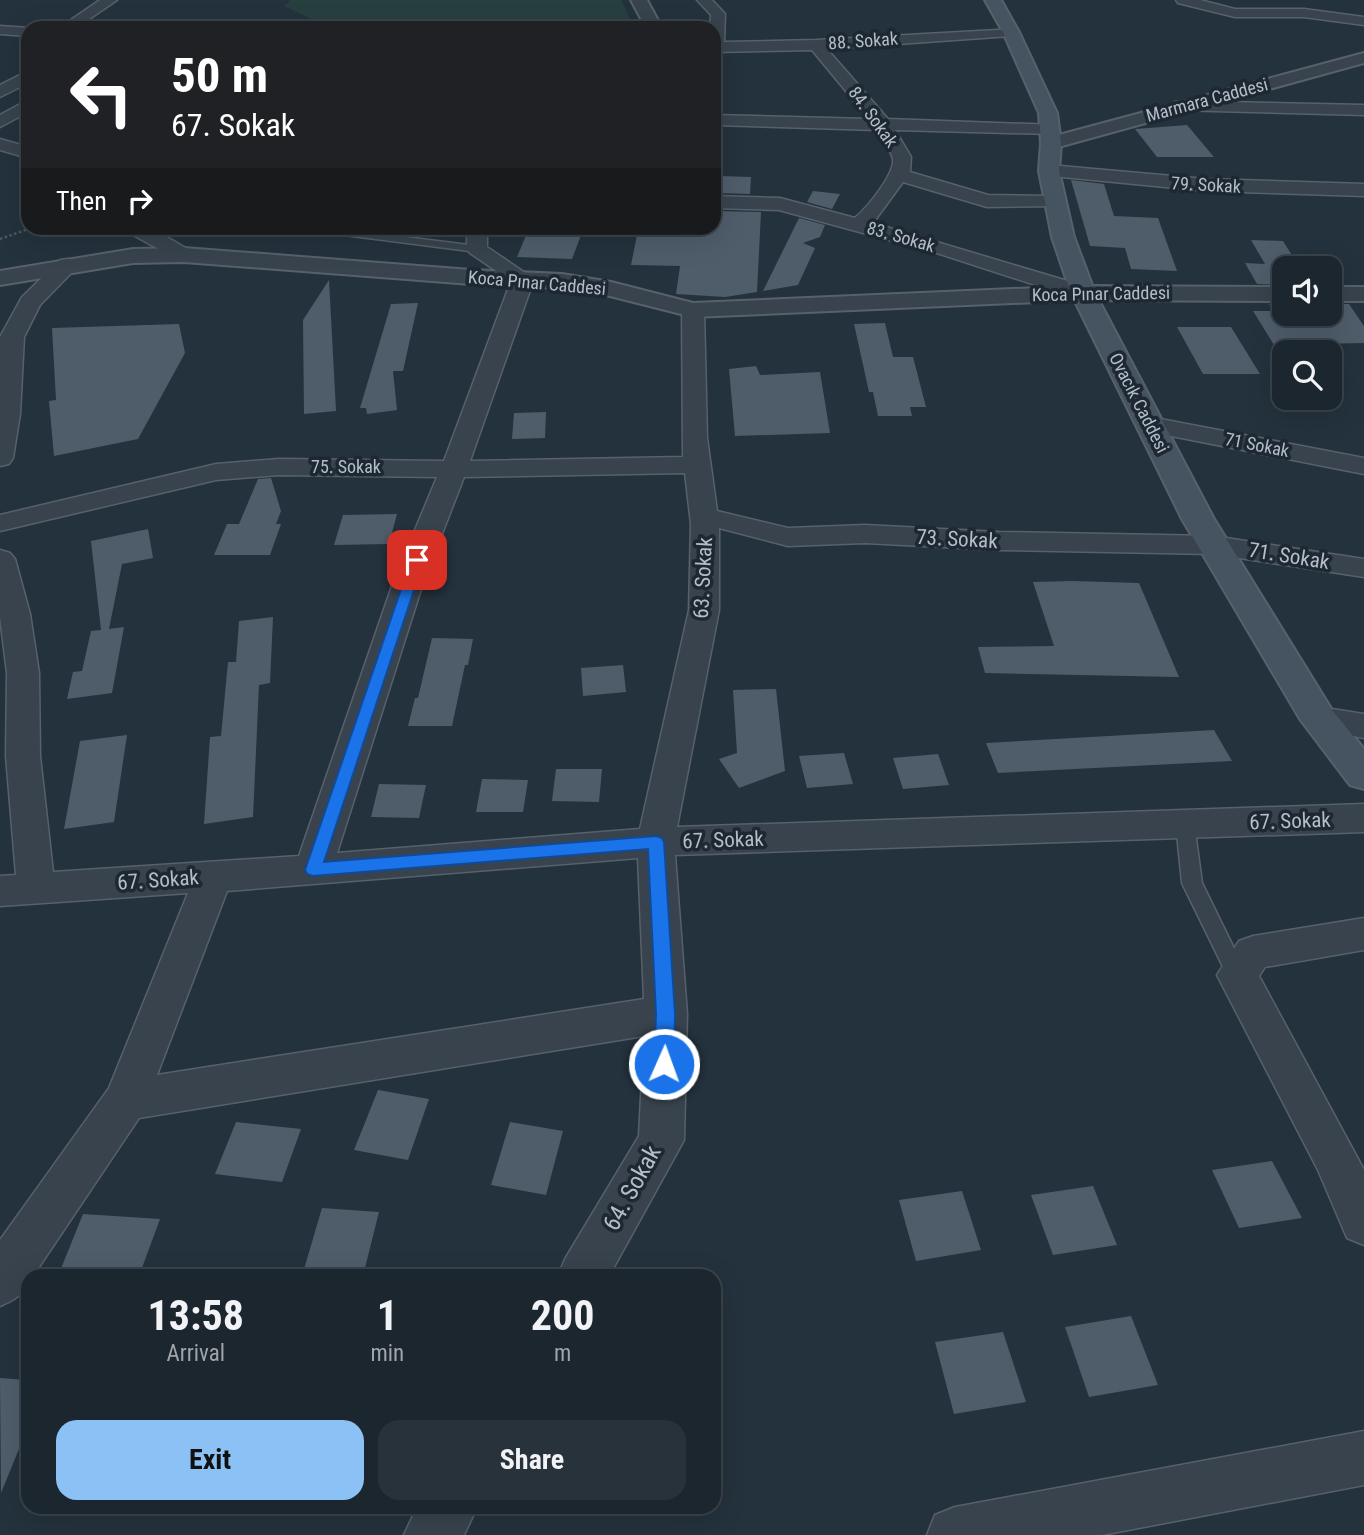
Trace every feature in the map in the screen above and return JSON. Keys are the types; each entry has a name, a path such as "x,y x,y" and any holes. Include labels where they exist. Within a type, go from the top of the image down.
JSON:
{"main road":[{"name":"Ovacık Caddesi","path":"993,0 1011,32 1048,113 1049,171 1055,202 1063,237 1083,293 1213,545 1319,719 1364,775"}],"street":[{"path":"77,21 110,0"},
{"path":"639,0 650,21"},
{"path":"704,0 718,14 717,21"},
{"path":"1183,0 1236,13 1304,13 1364,21"},
{"path":"0,30 21,32"},
{"name":"88. Sokak","path":"721,47 816,45 1011,32"},
{"name":"84. Sokak","path":"816,45 884,126 902,157 902,170 870,216 859,225"},
{"name":"Marmara Caddesi","path":"1050,136 1181,106 1364,58"},
{"path":"0,92 21,80"},
{"path":"1181,106 1364,110"},
{"path":"0,122 21,109"},
{"path":"721,120 884,126 989,126 1050,136"},
{"path":"0,144 21,151"},
{"name":"79. Sokak","path":"1049,171 1169,183 1294,190 1364,190"},
{"path":"898,174 987,201 1055,202"},
{"name":"83. Sokak","path":"721,202 780,204 859,225 1083,293"},
{"path":"148,235 184,254"},
{"path":"313,870 408,583 454,469 523,279 477,238"},
{"name":"Koca Pınar Caddesi","path":"0,278 133,256 184,254 523,279 611,289 693,310 1083,293 1272,294"},
{"path":"0,457 7,414 12,337 30,302 68,265"},
{"path":"1342,294 1364,294"},
{"name":"63. Sokak","path":"656,842 704,610 704,516 694,439 693,310"},
{"name":"71 Sokak","path":"1150,425 1364,466"},
{"name":"75. Sokak","path":"0,523 216,472 279,467 454,469 697,464"},
{"name":"73. Sokak","path":"704,516 788,537 865,534 999,541 1213,545"},
{"name":"71. Sokak","path":"1213,545 1364,568"},
{"path":"0,559 15,614 23,673 23,756 36,888"},
{"path":"1319,719 1364,726"},
{"name":"67. Sokak","path":"0,891 313,870 656,842 1364,818"},
{"name":"64. Sokak","path":"586,1269 661,1140 666,1014 656,842"},
{"path":"0,1282 126,1100 214,876"},
{"path":"1364,934 1253,953 1237,975 1335,1157 1364,1222"},
{"path":"126,1100 666,1014"},
{"path":"955,1535 1364,1458"},
{"path":"432,1535 445,1514"}],"lane":[{"path":"428,235 477,238"},
{"path":"1185,824 1192,883 1237,975"}],"path":[{"path":"0,239 21,232"}],"green space":[{"path":"291,0 621,0 631,21 315,21 284,6"}],"building":[{"path":"1187,125 1214,157 1157,157 1135,129"},
{"path":"721,176 751,177 750,194 721,193"},
{"path":"1071,180 1104,184 1114,216 1158,218 1177,271 1131,269 1125,248 1090,246"},
{"path":"813,191 840,194 832,209 807,202"},
{"path":"721,211 761,212 757,292 725,297 676,294 680,266 631,265 637,235 721,235"},
{"path":"799,218 825,225 820,237 803,243 815,248 798,285 763,291"},
{"path":"526,235 581,235 572,259 517,257"},
{"path":"1251,240 1283,241 1292,256 1272,256 1272,285 1257,284 1245,263 1265,264"},
{"path":"329,280 336,411 304,414 303,320"},
{"path":"418,303 403,371 393,371 397,410 367,414 366,408 360,408 391,304"},
{"path":"1342,304 1349,304 1364,326 1364,343 1342,343 1342,340 1272,342 1253,311 1272,311 1272,326 1342,326"},
{"path":"885,323 893,357 913,357 926,407 910,407 912,416 878,416 873,392 869,392 854,324"},
{"path":"179,324 185,353 138,439 54,456 49,401 56,400 52,328"},
{"path":"1177,327 1231,327 1260,374 1203,374"},
{"path":"756,366 760,375 820,372 830,433 735,436 729,369"},
{"path":"546,412 545,438 512,439 514,413"},
{"path":"271,478 281,511 276,524 281,524 270,555 214,555 227,524 239,524 258,479"},
{"path":"397,514 389,544 334,545 343,515"},
{"path":"148,529 153,558 122,564 109,629 124,627 112,693 67,699 73,672 82,671 91,631 101,630 91,541"},
{"path":"1033,582 1139,583 1179,677 985,673 978,647 1054,646"},
{"path":"273,617 270,683 259,685 253,817 204,824 210,737 221,736 228,662 236,662 239,621"},
{"path":"432,638 473,639 452,726 408,726 415,698 418,698"},
{"path":"623,665 626,692 583,696 581,668"},
{"path":"776,689 785,771 739,788 719,759 737,753 733,690"},
{"path":"1214,730 1232,761 998,773 986,743"},
{"path":"127,735 114,822 64,829 80,741"},
{"path":"844,753 853,784 807,788 799,756"},
{"path":"938,754 949,785 903,789 893,758"},
{"path":"556,769 602,769 599,802 552,801"},
{"path":"482,779 528,780 523,812 476,812"},
{"path":"379,784 426,785 419,818 371,817"},
{"path":"378,1090 429,1099 408,1160 354,1150"},
{"path":"236,1122 301,1129 282,1182 215,1174"},
{"path":"510,1122 563,1131 546,1195 491,1185"},
{"path":"1272,1161 1302,1218 1239,1228 1212,1170"},
{"path":"1093,1186 1117,1245 1053,1255 1031,1195"},
{"path":"962,1191 981,1250 916,1261 899,1200"},
{"path":"322,1208 379,1212 365,1269 304,1269"},
{"path":"83,1214 160,1219 142,1269 61,1269"},
{"path":"1131,1316 1158,1385 1089,1397 1065,1327"},
{"path":"1003,1332 1026,1402 954,1414 935,1342"},
{"path":"0,1378 21,1380 21,1444 1,1493"}],"route":[{"path":"417,560 313,870 656,842 666,1014 664,1064"}]}
